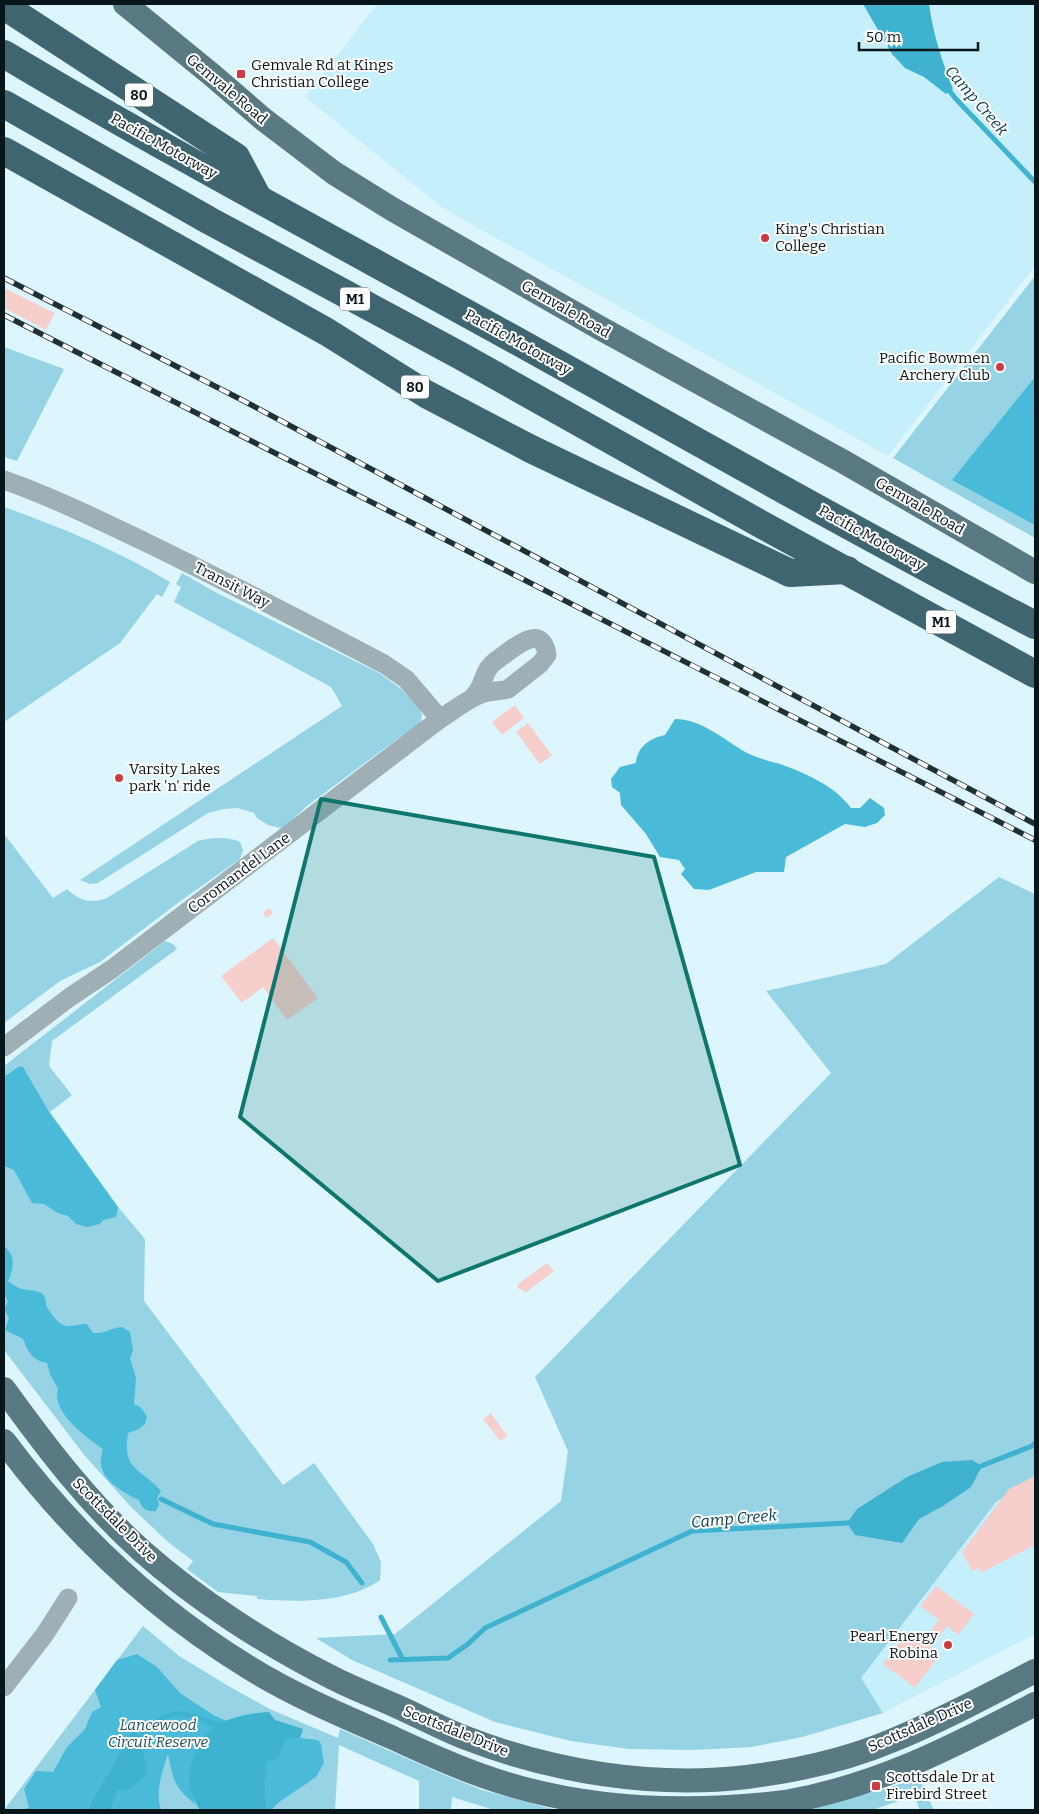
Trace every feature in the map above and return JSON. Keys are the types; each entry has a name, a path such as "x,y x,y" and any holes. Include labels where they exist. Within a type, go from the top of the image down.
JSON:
{"highway":[{"name":"80","path":"4,6 236,157 258,198"},
{"name":"Pacific Motorway","path":"4,54 66,91 916,563 1035,625"},
{"name":"M1","path":"4,104 210,221 459,355 766,527 1035,674"},
{"name":"80","path":"4,151 311,323 426,394 531,449 790,573 846,570"}],"main road":[{"name":"Gemvale Road","path":"125,4 212,75 263,120 334,173 384,204 609,333 851,466 1035,572"},
{"name":"Scottsdale Drive","path":"4,1389 40,1438 89,1497 142,1551 174,1578 262,1638 303,1662 465,1738 522,1757 587,1771 628,1777 707,1779 755,1775 828,1761 875,1747 919,1729 1035,1671"},
{"name":"Scottsdale Drive","path":"4,1441 30,1476 85,1539 152,1599 187,1627 250,1669 361,1724 482,1776 515,1786 563,1798 648,1809 732,1808 784,1802 828,1793 884,1776 934,1756 1035,1704"},
{"path":"919,1729 934,1756"}],"street":[{"name":"Transit Way","path":"4,480 39,492 79,510 182,560 384,664 406,679 440,719"},
{"name":"Coromandel Lane","path":"4,1046 112,969 440,719 473,697"},
{"path":"4,1687 45,1634 68,1598"}],"highlighted area":[{"path":"321,799 654,857 740,1165 438,1281 240,1117"}],"shaded area":[{"name":"King's Christian College","path":"377,4 1035,4 1035,266 888,456 444,209 305,97"},
{"path":"863,4 929,4 938,47 953,89 946,94 924,77 905,68 892,54"},
{"path":"972,1460 982,1466 971,1487 943,1506 919,1519 902,1543 855,1535 847,1523 857,1509 907,1477 942,1462"},
{"path":"1035,1480 1035,1634 883,1713 860,1678 996,1502"},
{"path":"269,1712 275,1720 303,1729 300,1738 286,1740 279,1758 268,1761 265,1786 267,1810 200,1810 192,1793 189,1774 195,1753 202,1740 217,1725 230,1719"},
{"path":"133,1730 141,1737 147,1773 130,1789 118,1790 111,1810 88,1810 92,1800"}],"green space":[{"name":"Pacific Bowmen Archery Club","path":"1035,276 1035,538 893,458"},
{"path":"4,347 64,369 17,461 4,457"},
{"path":"1035,377 1035,525 952,480"},
{"path":"4,507 89,540 170,582 162,597 157,594 120,643 4,722"},
{"path":"182,573 215,592 379,673 400,688 419,708 422,714 421,721 416,728 399,738 307,806 285,826 280,828 268,825 257,818 254,813 238,808 208,813 98,883 90,884 80,880 342,706 331,687 174,602 181,587 176,584"},
{"path":"675,719 694,722 704,726 747,753 809,776 837,793 851,808 860,808 870,798 884,808 885,815 877,823 865,827 845,824 786,857 784,872 756,872 709,890 694,889 681,874 685,869 679,860 660,857 646,834 621,805 620,793 612,787 611,779 620,767 636,763 639,752 645,744 654,738 665,735"},
{"path":"4,834 53,898 67,889 81,899 90,901 107,898 198,841 214,838 230,839 240,842 243,850 240,859 179,902 100,962 60,981 4,1023"},
{"path":"999,877 1035,894 1035,1480 996,1502 861,1678 883,1713 802,1737 752,1747 694,1750 629,1749 571,1741 495,1722 352,1660 316,1638 395,1634 561,1501 568,1451 535,1377 831,1073 766,991 886,964"},
{"path":"165,941 173,944 177,949 52,1041 49,1066 72,1095 50,1112 118,1207 145,1239 144,1301 283,1485 314,1463 373,1544 381,1562 380,1580 352,1594 321,1600 288,1601 257,1599 257,1596 218,1592 187,1569 193,1561 168,1542 132,1508 85,1456 4,1350 4,1066"},
{"path":"21,1066 49,1112 118,1207 116,1217 87,1227 76,1224 68,1216 58,1213 44,1204 32,1203 14,1170 4,1166 4,1076"},
{"path":"4,1246 11,1254 13,1262 8,1281 19,1288 37,1291 44,1295 46,1306 59,1323 67,1326 87,1324 93,1333 101,1333 122,1327 130,1332 133,1350 130,1359 136,1377 134,1404 140,1407 147,1416 145,1424 139,1429 128,1433 128,1455 134,1467 161,1491 157,1498 159,1505 156,1511 145,1509 139,1500 110,1482 103,1471 101,1463 103,1449 79,1431 65,1415 57,1398 58,1389 50,1374 47,1363 38,1360 32,1355 23,1339 5,1330 9,1318 4,1309 8,1302 6,1297 4,1297"},
{"name":"Lancewood Circuit Reserve","path":"143,1626 179,1656 272,1710 338,1738 340,1729 482,1790 556,1810 494,1810 452,1797 451,1810 419,1810 419,1781 339,1745 335,1810 4,1810"},
{"path":"137,1654 157,1667 180,1693 213,1715 227,1721 216,1725 189,1776 195,1804 178,1787 168,1754 159,1789 161,1810 111,1810 133,1730 88,1810 24,1810 29,1807 24,1789 36,1771 53,1772 67,1747 85,1729 92,1712 101,1707 95,1690 117,1660"},
{"path":"300,1738 318,1740 321,1744 324,1763 316,1777 279,1802 271,1810 267,1810 265,1786 268,1760 279,1758 286,1740"},
{"path":"919,1778 934,1810 920,1810 914,1796 872,1810 804,1810 881,1790"}],"building":[{"path":"4,288 55,313 46,330 4,308"},
{"path":"515,705 524,718 502,735 492,722"},
{"path":"528,723 552,755 540,764 516,732"},
{"path":"269,908 273,913 266,918 263,913"},
{"path":"273,938 318,998 287,1020 263,987 242,1003 221,976"},
{"path":"547,1263 554,1271 525,1293 522,1289 520,1290 517,1285"},
{"path":"491,1413 507,1436 500,1441 483,1419"},
{"path":"1035,1476 1035,1545 981,1573 978,1568 972,1571 962,1552 1009,1489"},
{"path":"936,1586 974,1614 958,1635 947,1626 930,1648 940,1655 915,1688 883,1664 907,1633 921,1643 939,1620 920,1606"}],"waterway":[{"name":"Camp Creek","path":"946,86 955,98 1035,182"},
{"name":"Camp Creek","path":"976,1468 1032,1446 1035,1443"},
{"path":"161,1499 213,1524 310,1542 346,1562 362,1583"},
{"name":"Camp Creek","path":"390,1660 448,1658 468,1644 485,1628 692,1531 847,1523 853,1521"},
{"path":"381,1617 403,1660"},
{"name":"Camp Creek","path":"138,1743 150,1727 174,1714 187,1714 223,1725"}],"railway":[{"path":"4,278 242,400 1035,824"},
{"path":"4,315 1035,840"}],"place":[{"name":"Gemvale Rd at Kings Christian College","path":"241,74"},
{"name":"King's Christian College","path":"765,238"},
{"name":"Pacific Bowmen Archery Club","path":"1000,367"},
{"name":"Varsity Lakes park 'n' ride","path":"119,778"},
{"name":"Pearl Energy Robina","path":"948,1645"},
{"name":"Scottsdale Dr at Firebird Street","path":"876,1786"}]}
